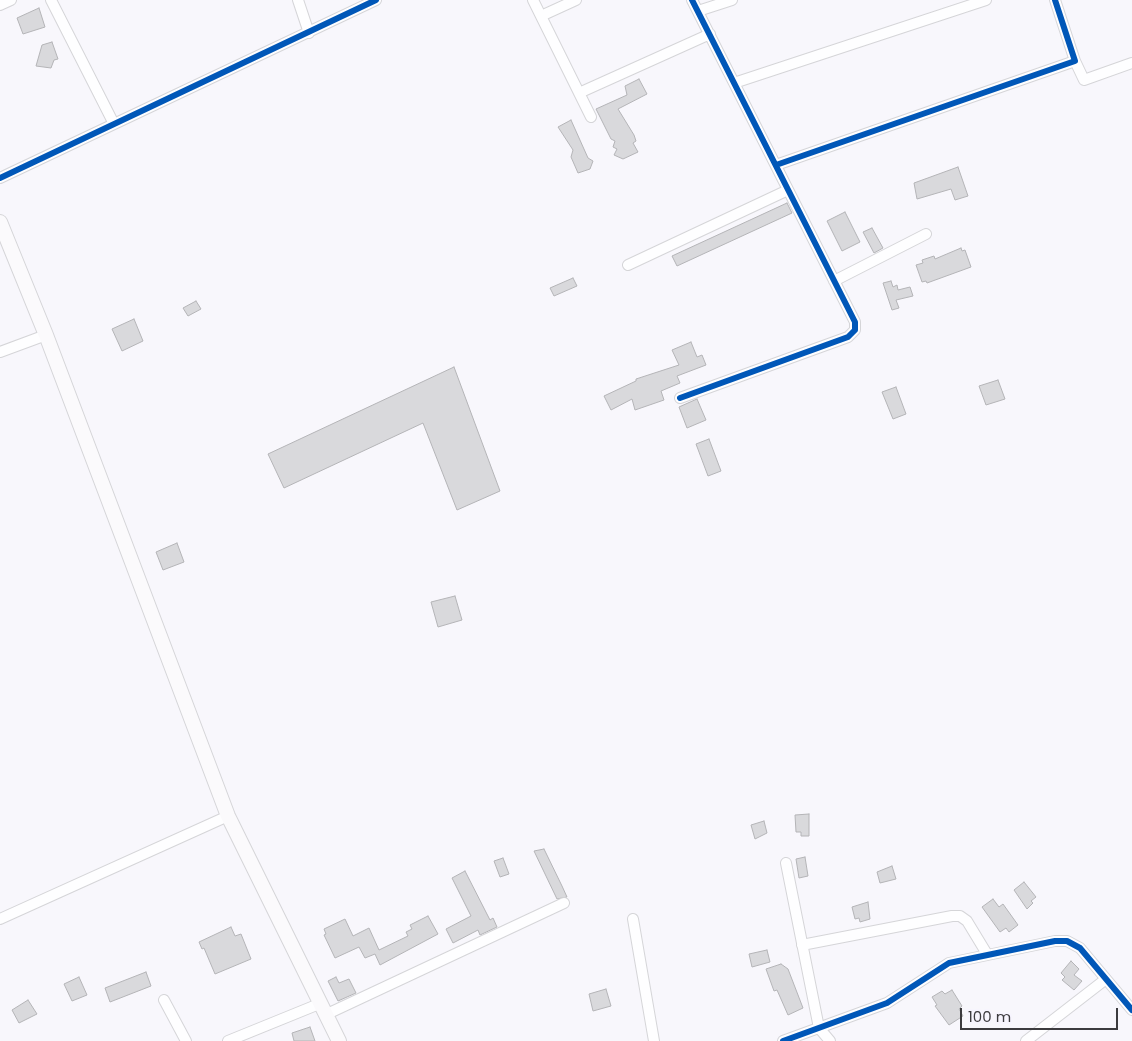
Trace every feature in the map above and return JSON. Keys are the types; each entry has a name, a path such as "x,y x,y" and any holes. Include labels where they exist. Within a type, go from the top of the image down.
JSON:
{"main road":[{"path":"0,222 46,335 228,816 339,1041"}],"street":[{"path":"0,5 11,0"},
{"path":"51,0 114,124"},
{"path":"298,0 309,33"},
{"path":"0,178 376,0"},
{"path":"533,0 591,117"},
{"path":"541,16 576,0"},
{"path":"680,398 848,337 855,330 855,322 692,0"},
{"path":"698,11 732,0"},
{"path":"734,83 986,0"},
{"path":"1057,1 1075,61 1084,80 1132,63"},
{"path":"579,93 710,34"},
{"path":"776,165 1075,61"},
{"path":"628,265 788,190"},
{"path":"834,281 926,234"},
{"path":"0,352 46,335"},
{"path":"0,919 228,816"},
{"path":"786,862 819,1028 830,1041"},
{"path":"228,1041 322,1009 449,959 564,903"},
{"path":"802,945 960,916 967,921 987,954"},
{"path":"633,918 654,1041"},
{"path":"783,1041 887,1004 949,963 1055,941 1068,941 1080,948 1132,1010"},
{"path":"1026,1041 1106,979"},
{"path":"164,1000 186,1041"}],"building":[{"path":"39,8 45,27 23,34 17,18"},
{"path":"52,42 58,59 54,60 51,68 36,66 42,45"},
{"path":"639,79 647,94 618,109 634,135 636,141 633,143 638,152 623,159 614,155 617,149 613,147 615,141 611,139 596,109 627,95 625,86"},
{"path":"571,120 588,158 593,161 590,169 578,173 571,157 573,150 558,127"},
{"path":"958,167 968,196 955,200 951,189 917,199 914,183"},
{"path":"787,203 792,213 677,266 672,256"},
{"path":"845,212 860,242 842,251 827,221"},
{"path":"872,228 883,248 874,253 863,232"},
{"path":"961,248 962,251 965,250 971,267 927,283 926,281 922,282 916,265 923,263 922,260 934,256 935,259"},
{"path":"573,278 577,286 554,296 550,288"},
{"path":"891,281 893,287 897,285 898,290 910,287 913,296 896,300 899,308 892,310 883,283"},
{"path":"196,301 201,309 188,316 183,308"},
{"path":"134,319 143,341 122,351 112,329"},
{"path":"691,342 697,357 702,355 706,365 677,376 680,383 661,391 664,400 635,410 632,399 611,410 604,396 636,381 636,379 679,365 672,350"},
{"path":"454,367 500,491 457,510 423,423 284,488 268,454"},
{"path":"998,380 1005,399 986,405 979,386"},
{"path":"896,387 906,414 893,419 882,392"},
{"path":"697,399 706,420 687,428 679,407"},
{"path":"709,439 721,471 708,476 696,444"},
{"path":"177,543 184,562 163,570 156,552"},
{"path":"455,596 462,620 438,627 431,602"},
{"path":"809,814 809,836 801,836 801,832 796,832 795,815"},
{"path":"764,821 767,833 755,839 751,825"},
{"path":"544,849 567,897 557,899 534,851"},
{"path":"805,857 808,876 799,878 796,859"},
{"path":"503,858 509,874 500,877 494,861"},
{"path":"892,866 896,879 880,883 877,872"},
{"path":"465,871 490,920 493,918 497,927 480,935 478,930 453,943 446,929 471,916 452,878"},
{"path":"1024,882 1036,897 1031,901 1033,903 1027,909 1014,890"},
{"path":"993,899 999,907 1003,904 1018,925 1009,932 1006,928 1000,932 982,907"},
{"path":"868,902 870,919 860,922 859,918 855,919 852,907"},
{"path":"428,916 438,934 380,965 375,954 365,958 359,947 335,958 324,935 326,934 324,929 345,919 353,936 369,928 379,950 408,936 406,932 412,929 410,925"},
{"path":"231,927 235,936 241,934 251,959 215,974 204,948 202,949 199,942"},
{"path":"767,950 770,962 752,967 749,954"},
{"path":"1071,961 1079,969 1074,975 1082,981 1074,990 1062,980 1065,977 1061,973"},
{"path":"781,964 788,969 803,1008 788,1015 777,990 774,991 766,969"},
{"path":"146,972 151,986 110,1002 105,988"},
{"path":"79,977 87,995 72,1001 64,984"},
{"path":"336,977 339,983 349,979 356,993 338,1001 328,981"},
{"path":"606,989 611,1006 593,1011 589,994"},
{"path":"952,990 962,1006 959,1009 963,1016 949,1025 935,1006 937,1005 932,997 942,991 945,994"},
{"path":"28,1000 37,1014 19,1023 12,1010"},
{"path":"310,1027 315,1041 294,1041 292,1033"}],"cycle path":[{"path":"0,178 376,0"},
{"path":"680,398 848,337 855,330 855,322 692,0"},
{"path":"776,165 1075,61 1055,0"},
{"path":"783,1041 887,1003 949,963 1055,941 1067,941 1080,948 1132,1010"}]}
